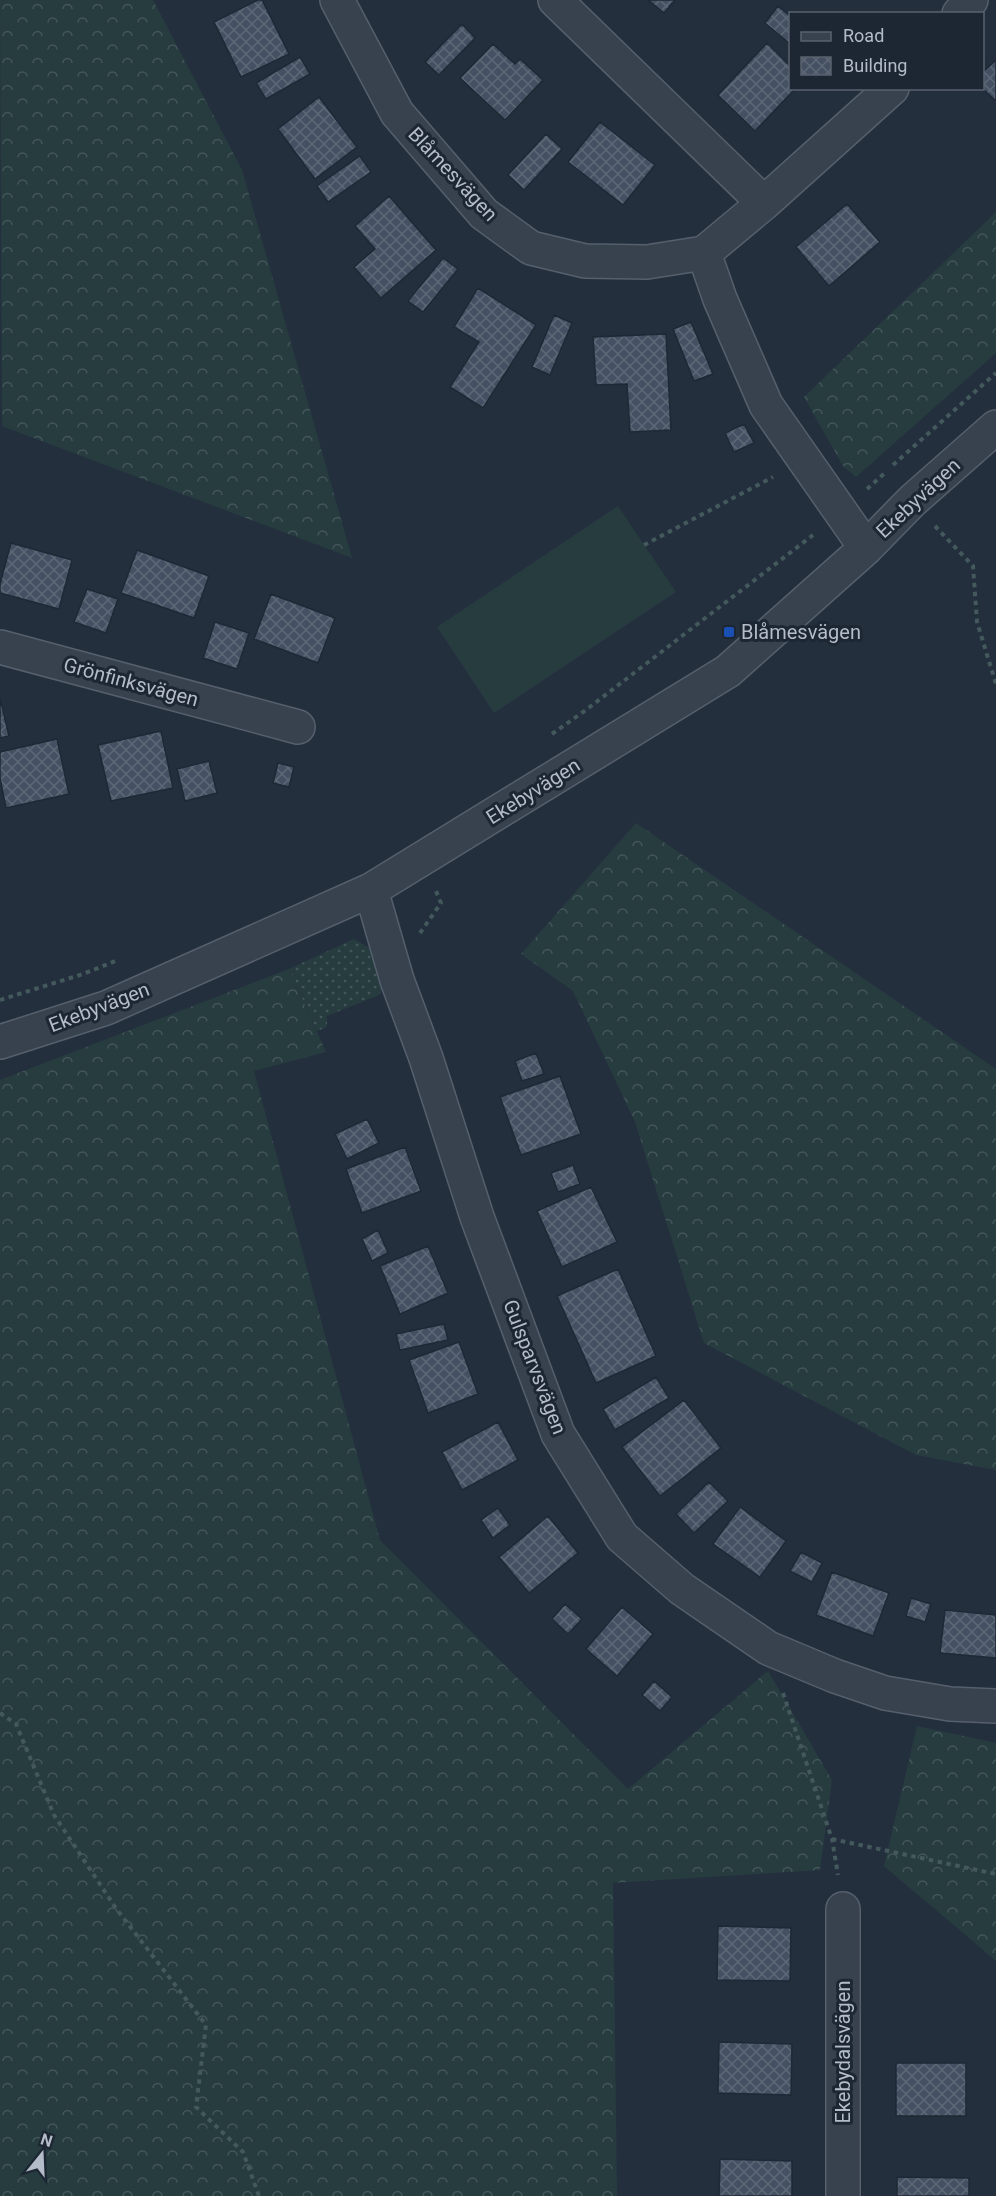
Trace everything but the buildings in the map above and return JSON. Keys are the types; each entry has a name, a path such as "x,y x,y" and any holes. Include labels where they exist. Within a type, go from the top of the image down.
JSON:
{"street":[{"name":"Blåmesvägen","path":"337,0 397,112 484,214 531,248 585,261 647,261 704,254"},
{"path":"555,0 764,203"},
{"path":"961,12 971,0"},
{"path":"866,548 766,405 720,299 704,254 883,99 890,90"},
{"name":"Ekebyvägen","path":"0,1042 106,1008 371,890 728,671 866,548 912,501 996,427"},
{"name":"Grönfinksvägen","path":"0,647 257,728 298,727"},
{"name":"Gulsparvsvägen","path":"371,890 398,980 477,1216 558,1434 622,1536 682,1589 768,1648 835,1676 885,1693 950,1704 996,1706"},
{"name":"Ekebydalsvägen","path":"843,1909 843,2196"}],"path":[{"path":"547,736 596,703 841,513 996,373"},
{"path":"644,545 804,460"},
{"path":"887,471 973,566 976,622 996,684"},
{"path":"418,935 441,903 424,858"},
{"path":"0,1000 83,974 127,957"},
{"path":"768,1648 832,1839 843,1909"},
{"path":"0,1713 16,1724 60,1825 115,1907 206,2025 196,2107 243,2152 259,2196"},
{"path":"832,1839 996,1874"}],"green space":[{"path":"0,0 153,0 242,170 352,558 2,426"},
{"path":"996,212 996,353 856,477 843,466 804,397"},
{"path":"618,506 676,592 494,713 437,627"},
{"path":"636,823 996,1069 996,1470 916,1455 704,1343 635,1122 573,991 521,954"},
{"path":"354,939 376,952 386,981 379,995 327,1016 327,1027 317,1031 289,969"},
{"path":"289,969 326,1052 254,1071 380,1540 628,1789 768,1671 832,1780 820,1870 613,1883 617,2196 0,2196 0,1080"},
{"path":"917,1726 996,1743 996,1961 884,1866"}],"place":[{"name":"Blåmesvägen","path":"729,632"}]}
